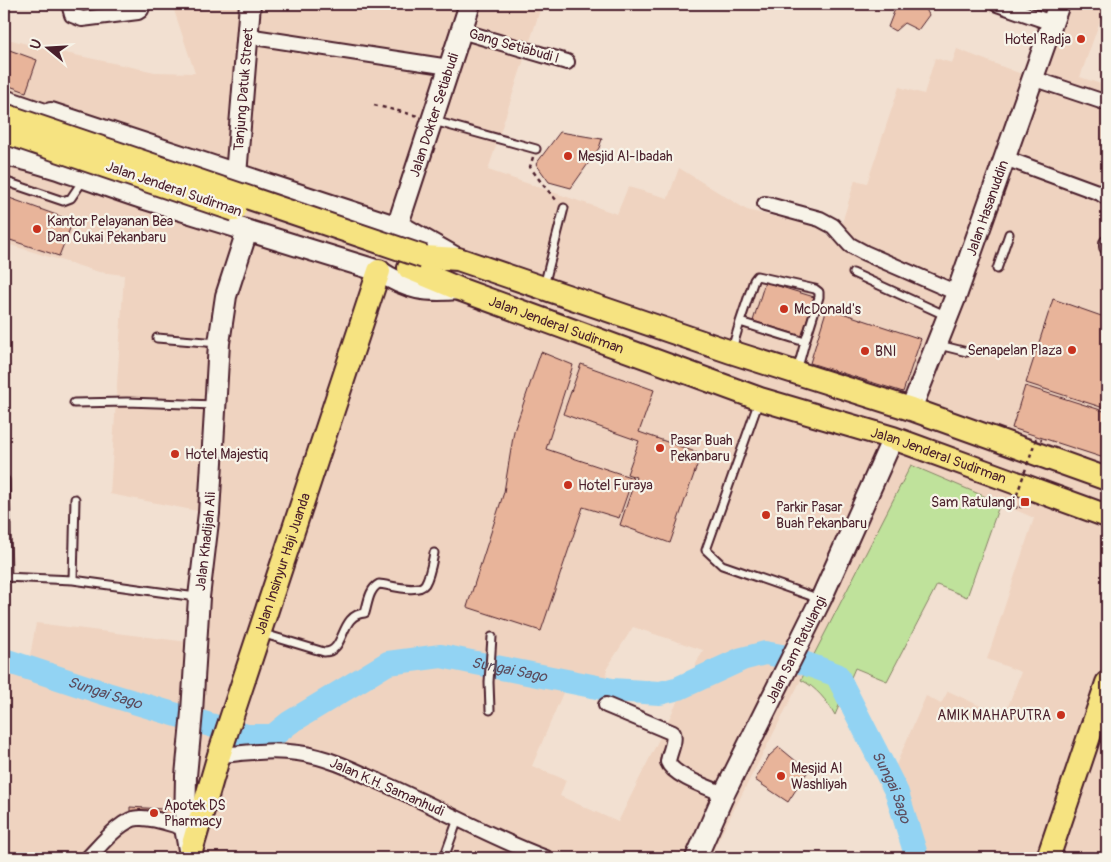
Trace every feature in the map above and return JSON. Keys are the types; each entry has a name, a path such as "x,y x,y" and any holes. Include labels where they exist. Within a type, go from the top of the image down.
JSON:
{"main road":[{"name":"Jalan Jenderal Sudirman","path":"4,115 416,262 459,289 760,398 893,438 1107,516"},
{"name":"Jalan Jenderal Sudirman","path":"4,132 416,262 458,259 731,352 911,410 1107,479"},
{"name":"Jalan Insinyur Haji Juanda","path":"189,856 225,737 379,271"},
{"path":"1048,858 1107,683"}],"street":[{"path":"69,4 72,15 82,19 138,12 143,4"},
{"name":"Tanjung Datuk Street","path":"236,175 250,4"},
{"name":"Jalan Dokter Setiabudi","path":"397,227 470,4"},
{"path":"997,4 1052,23"},
{"name":"Jalan Hasanuddin","path":"911,410 957,293 1059,4"},
{"name":"Gang Setiabudi I","path":"461,31 567,62"},
{"path":"248,36 449,67"},
{"path":"1032,78 1107,103"},
{"path":"4,97 397,227 415,234 458,259"},
{"path":"35,161 50,112"},
{"path":"4,154 35,161 84,179 379,271 399,282 421,290 434,292 459,289"},
{"path":"1005,158 1100,193 1107,198"},
{"path":"765,204 820,218 833,226 850,245 865,254 957,293"},
{"name":"Jalan Khadijah Ali","path":"189,856 185,828 186,776 199,598 209,513 219,343 226,296 247,231"},
{"name":"Jalan Sam Ratulangi","path":"696,858 724,794 821,599 893,438"},
{"path":"606,705 673,733 674,743 668,758 670,767 690,779 724,794"},
{"name":"Jalan K.H. Samanhudi","path":"225,737 338,763 546,858"},
{"path":"88,858 112,834 132,818 148,818 185,828"}],"lane":[{"path":"431,120 536,148"},
{"path":"4,181 63,201 71,198 84,179"},
{"path":"543,289 564,208"},
{"path":"997,269 1009,234"},
{"path":"853,273 948,316"},
{"path":"731,352 754,280 757,276 815,289 819,292 819,297 797,373"},
{"path":"740,322 805,342"},
{"path":"157,338 219,343"},
{"path":"936,344 967,352"},
{"path":"760,398 706,550 722,565 821,599"},
{"path":"74,403 127,402 215,405"},
{"path":"5,480 6,577 73,580 199,598"},
{"path":"73,580 75,499"},
{"path":"260,633 324,652 330,652 334,650 339,642 351,618 358,613 365,613 370,595 375,586 379,584 413,589 420,588 426,581 434,553"},
{"path":"490,710 488,682 492,637"},
{"path":"444,858 458,819"}],"path":[{"path":"374,105 431,120"},
{"path":"536,148 530,167 564,208"},
{"path":"1021,504 1020,509 1013,506 1036,439 1042,440"}],"shaded area":[{"path":"172,4 542,4 488,170 617,214 628,187 668,198 679,168 747,210 819,227 836,243 855,180 867,183 899,87 924,94 935,58 952,63 957,49 1032,78 1059,4 1106,4 1080,77 1107,86 1107,858 908,858 886,788 926,696 941,704 948,691 1004,717 1021,672 987,659 1034,518 912,465 709,858 4,858 4,662 28,667 36,623 196,643 208,513 110,494 124,275 99,272 4,243 4,38 155,72 195,73","holes":["633,627 703,650 618,822 560,796 566,780 532,766 565,688 605,695 607,668"]}],"green space":[{"path":"911,465 1000,503 967,597 937,585 887,681 855,668 835,715 821,695 801,680"}],"building":[{"path":"897,4 922,4 929,15 918,30 904,23 895,31 888,27"},
{"path":"4,48 37,60 26,92 4,84"},
{"name":"Mesjid Al-Ibadah","path":"560,132 602,139 599,148 571,188 549,182 536,164"},
{"name":"Kantor Pelayanan Bea Dan Cukai Pekanbaru","path":"4,196 73,221 59,256 4,238"},
{"name":"McDonald's","path":"765,282 814,297 802,336 753,321"},
{"name":"Senapelan Plaza","path":"1053,299 1107,318 1107,409 1026,383"},
{"name":"BNI","path":"827,308 921,339 903,392 810,363"},
{"name":"Hotel Furaya","path":"541,352 573,365 546,449 633,478 619,518 583,507 541,631 467,607 504,492 514,431"},
{"name":"Pasar Buah Pekanbaru","path":"581,364 654,390 639,432 701,454 670,543 620,525 636,477 627,474 639,441 563,414"},
{"name":"Senapelan Plaza","path":"1025,386 1107,412 1107,459 1012,428"},
{"name":"Mesjid Al Washliyah","path":"779,747 808,771 788,802 755,780 769,756"},
{"name":"Apotek DS Pharmacy","path":"130,807 177,810 177,819 130,815"}],"waterway":[{"name":"Sungai Sago","path":"4,660 107,694 247,736 273,736 289,723 388,663 441,656 612,690 660,693 679,688 742,659 765,653 787,657 837,675 897,793 917,858"}],"place":[{"name":"Hotel Radja","path":"1081,39"},
{"name":"Mesjid Al-Ibadah","path":"568,156"},
{"name":"Kantor Pelayanan Bea Dan Cukai Pekanbaru","path":"37,229"},
{"name":"McDonald's","path":"784,309"},
{"name":"Senapelan Plaza","path":"1072,350"},
{"name":"BNI","path":"865,351"},
{"name":"Pasar Buah Pekanbaru","path":"660,448"},
{"name":"Hotel Majestiq","path":"175,454"},
{"name":"Hotel Furaya","path":"568,485"},
{"name":"Sam Ratulangi","path":"1025,502"},
{"name":"Parkir Pasar Buah Pekanbaru","path":"766,515"},
{"name":"AMIK MAHAPUTRA","path":"1061,715"},
{"name":"Mesjid Al Washliyah","path":"781,776"},
{"name":"Apotek DS Pharmacy","path":"154,813"}]}
